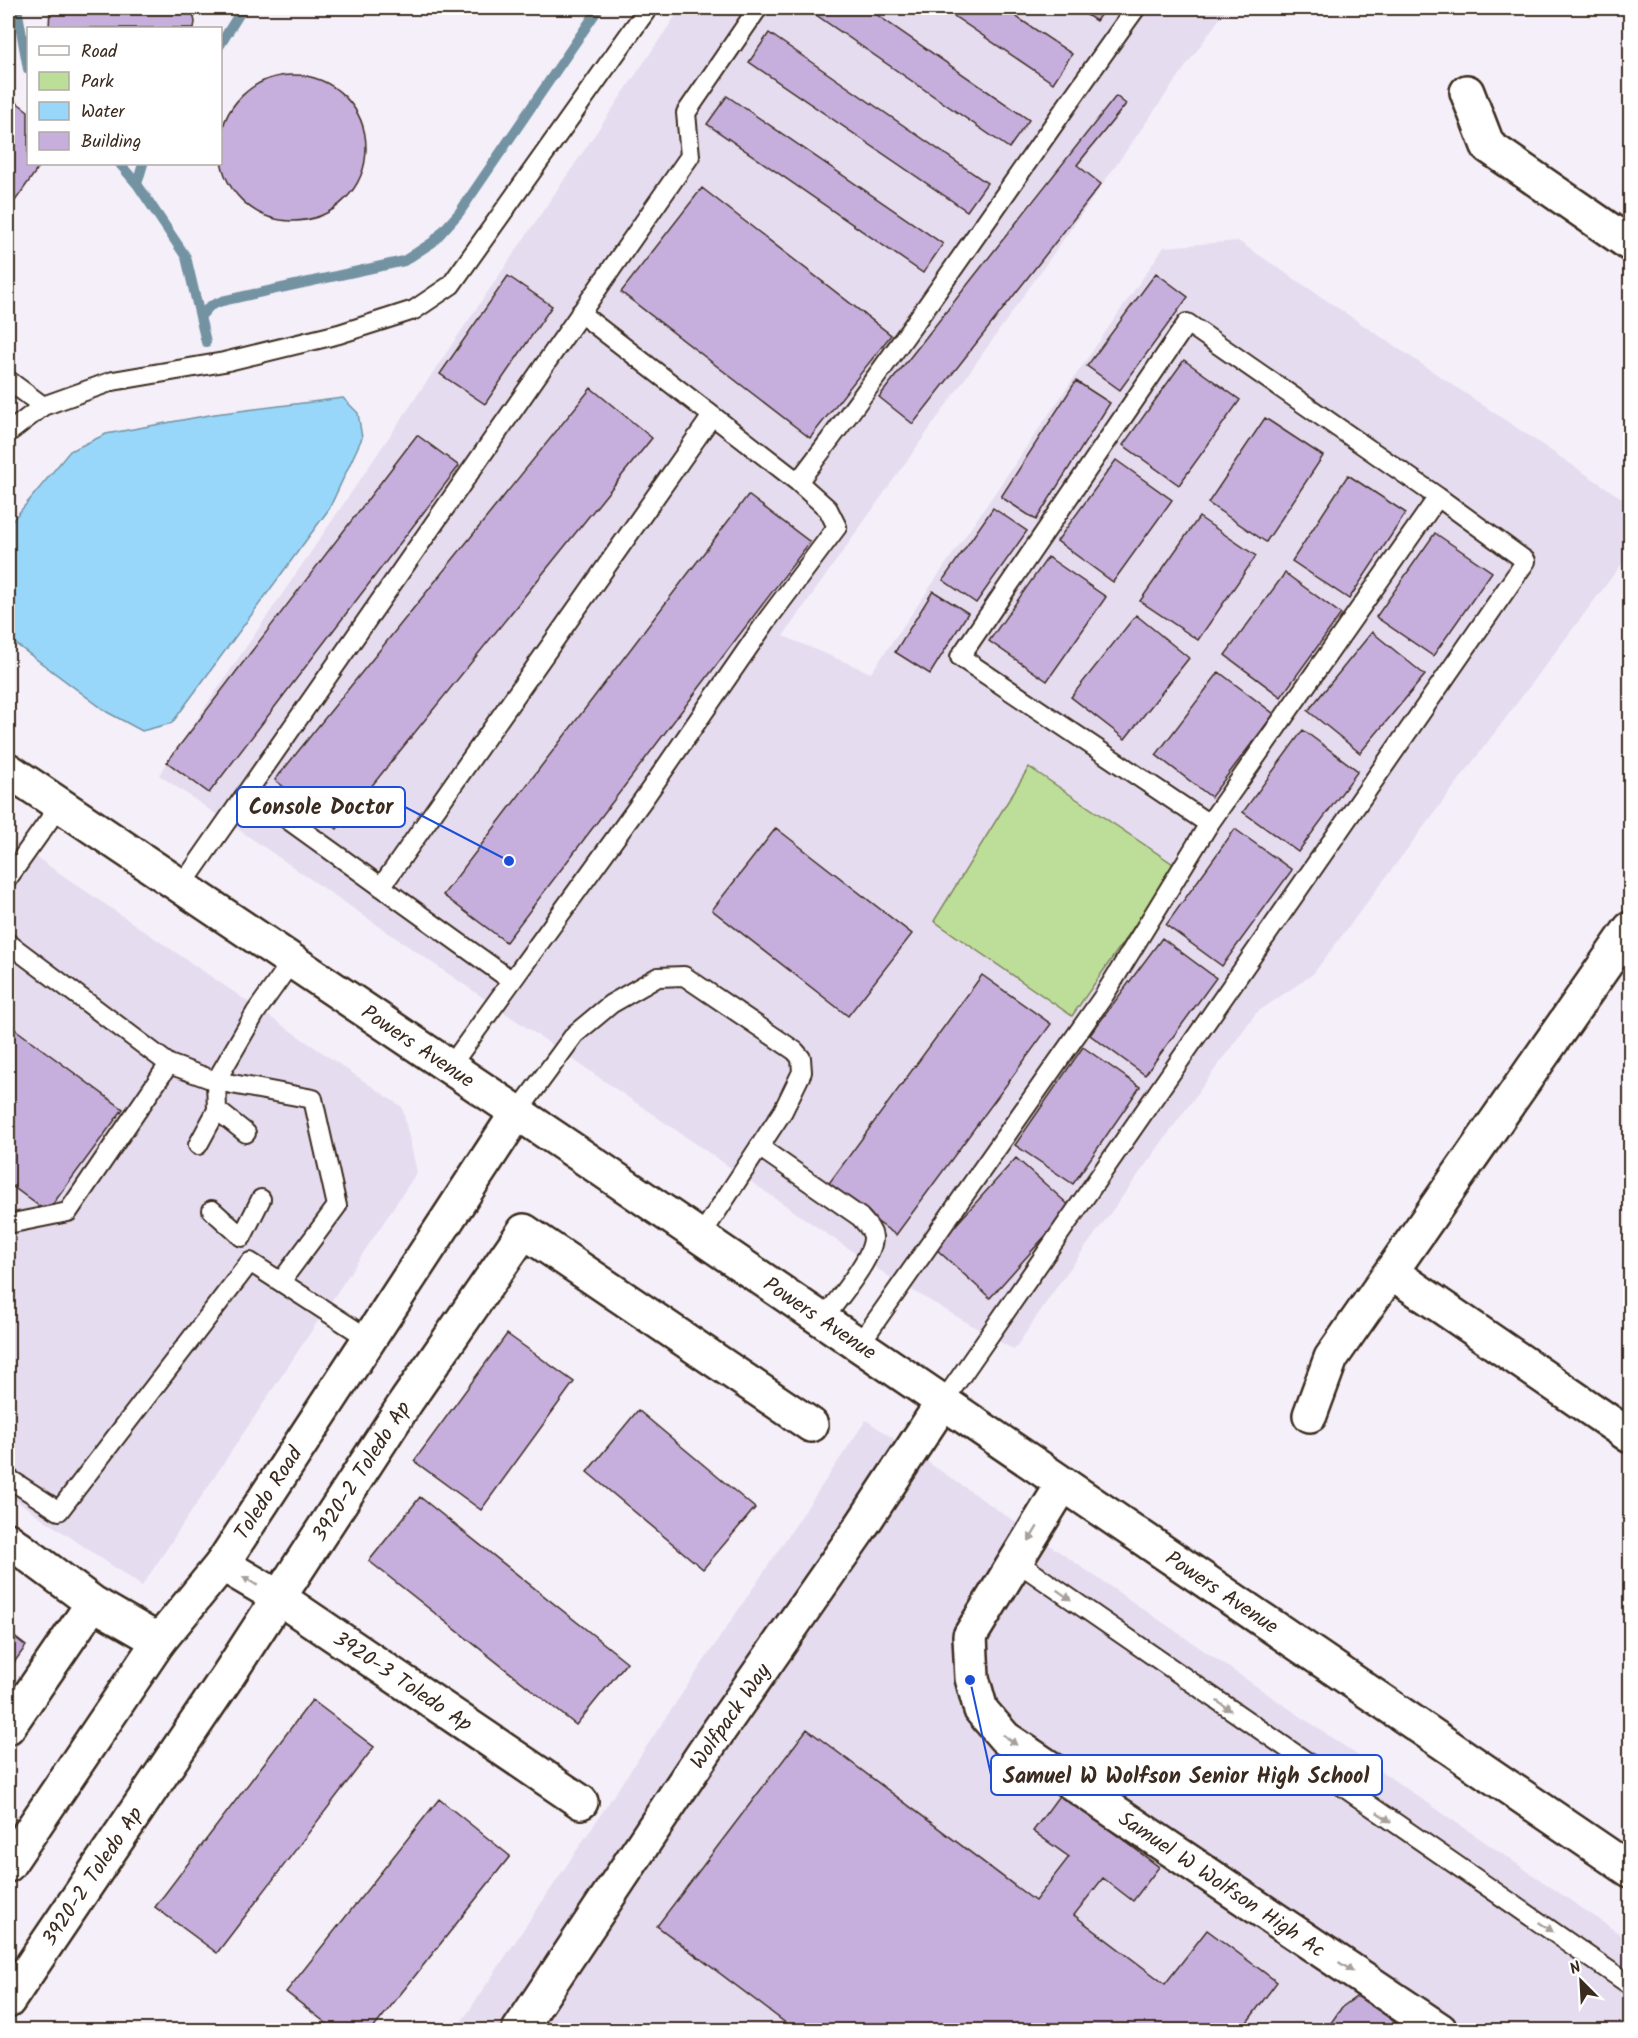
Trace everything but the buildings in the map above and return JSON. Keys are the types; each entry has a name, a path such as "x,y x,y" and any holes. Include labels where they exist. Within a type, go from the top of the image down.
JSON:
{"street":[{"path":"1467,92 1488,146 1630,244"},
{"name":"Powers Avenue","path":"8,770 860,1345 1630,1870"},
{"path":"1310,1415 1331,1358 1630,929"},
{"name":"Toledo Road","path":"8,1865 159,1641 222,1564 517,1113"},
{"name":"3920-2 Toledo Ap","path":"8,2001 278,1597 405,1402 524,1231 811,1425"},
{"path":"1391,1272 1630,1436"},
{"name":"Wolfpack Way","path":"519,2031 711,1742 858,1532 943,1402"},
{"name":"Samuel W Wolfson High Ac","path":"1064,1484 970,1636 972,1678 981,1710 1005,1737 1440,2031"},
{"path":"8,1540 93,1602 159,1641"},
{"name":"3920-3 Toledo Ap","path":"222,1564 278,1597 581,1802"},
{"path":"8,1727 93,1602"}],"lane":[{"path":"8,433 43,406 113,381 224,362 339,334 414,310 451,285 648,8"},
{"path":"181,887 690,156 686,113 758,8"},
{"path":"798,482 874,382 1028,158 1136,8"},
{"path":"449,1068 645,797 768,619 837,527 828,509 798,482 580,314"},
{"path":"943,1402 1526,561 1438,497 1187,323 960,657 1209,824"},
{"path":"8,380 43,406"},
{"path":"381,887 712,416"},
{"path":"860,1345 1103,997 1209,824 1438,497"},
{"path":"248,791 512,981"},
{"path":"8,878 60,805"},
{"path":"8,943 169,1064 216,1081 313,1099 336,1206 282,1280"},
{"path":"198,1145 217,1110 216,1081 256,1012 292,961"},
{"path":"517,1113 575,1034 611,1004 658,976 684,976 795,1051 801,1058 802,1072 783,1111 700,1237"},
{"path":"8,1224 68,1212 169,1064"},
{"path":"217,1110 246,1133"},
{"path":"759,1147 860,1218 873,1234 872,1245 860,1267 823,1320"},
{"path":"242,1237 261,1199"},
{"path":"212,1210 242,1237 250,1262 282,1280 369,1340"},
{"path":"8,1478 59,1512 250,1262"},
{"path":"1016,1561 1630,1985"}],"shaded area":[{"path":"681,8 1227,8 783,636 871,673 1164,247 1238,241 1623,499 1630,517 1630,553 1313,974 1256,1013 1058,1285 1014,1350 891,1278 159,775"},
{"path":"8,838 402,1107 417,1172 142,1586 8,1495"},
{"path":"866,1420 1630,1941 1630,2030 456,2030"}],"green space":[{"path":"1029,767 1176,866 1072,1016 934,921"}],"water":[{"path":"343,398 358,413 362,438 329,509 172,723 142,731 107,712 8,638 8,526 70,451 106,434 215,414"}],"waterway":[{"path":"17,8 27,63"},
{"path":"222,42 243,8"},
{"path":"200,317 210,306 222,301 404,261 433,242 459,213 599,8"},
{"path":"121,165 137,184 186,257 206,342"},
{"path":"137,184 143,165"}],"place":[{"name":"Console Doctor","path":"509,861"},
{"name":"Samuel W Wolfson Senior High School","path":"970,1680"}]}
